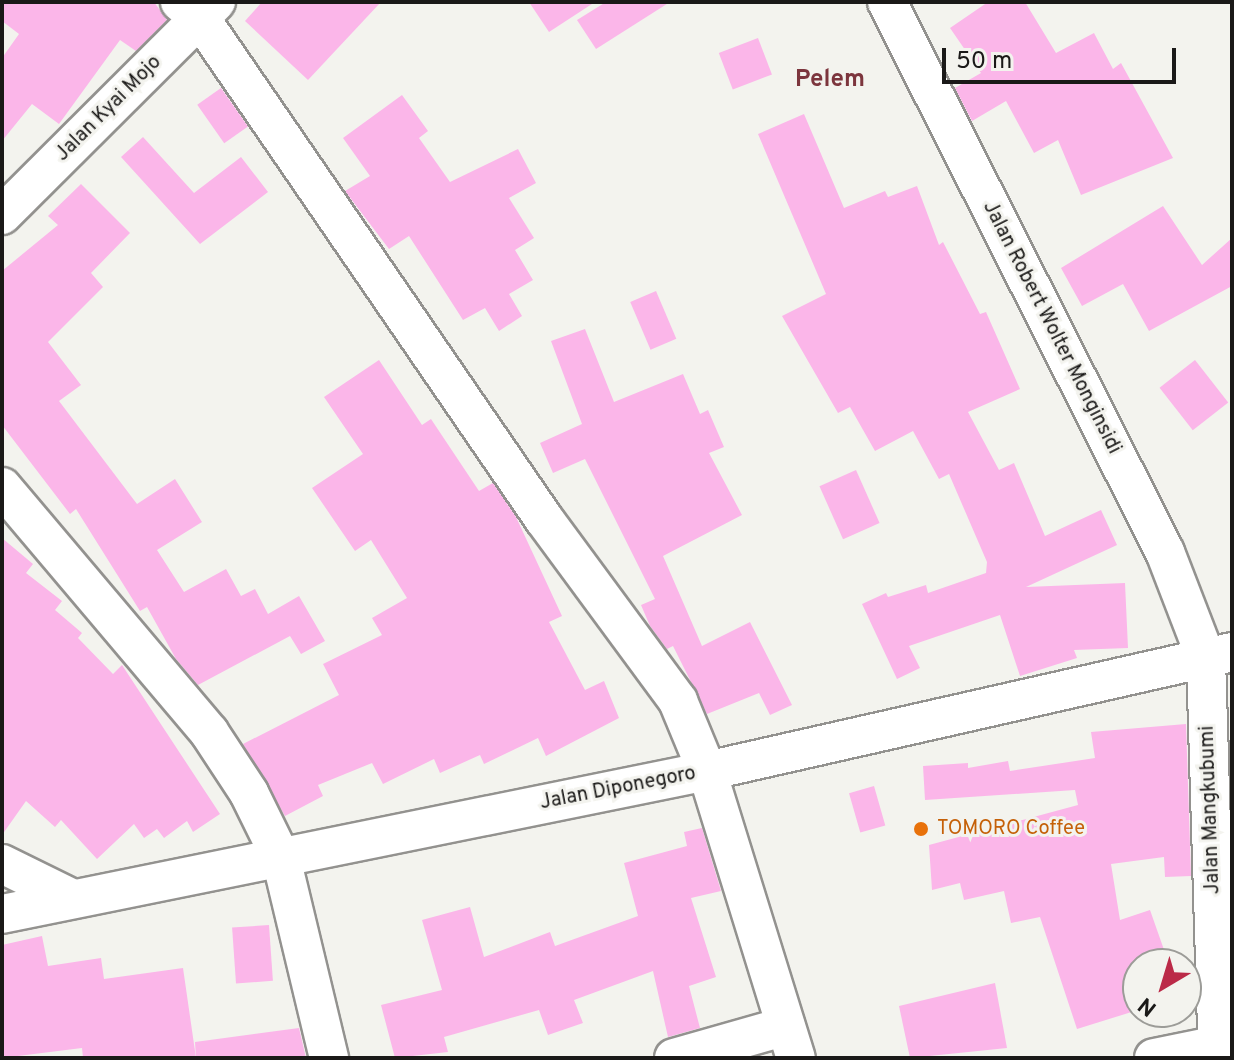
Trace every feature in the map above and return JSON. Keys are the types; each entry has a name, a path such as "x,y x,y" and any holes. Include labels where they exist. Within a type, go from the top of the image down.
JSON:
{"street":[{"name":"Jalan Robert Wolter Monginsidi","path":"887,2 1219,655"},
{"name":"Jalan Kyai Mojo","path":"2,215 199,7"},
{"path":"199,7 544,519 658,667 707,771 791,1042 674,1058"},
{"path":"2,487 209,732 249,793 281,858 329,1058"},
{"name":"Jalan Diponegoro","path":"2,914 707,771 1219,655"},
{"name":"Jalan Mangkubumi","path":"1219,655 1223,1045"},
{"path":"2,864 71,898"},
{"path":"1154,1058 1223,1045"}],"building":[{"path":"2,2 154,2 167,20 136,51 120,40 59,124 32,104 2,141 2,58 19,34 2,21"},
{"path":"262,2 381,2 308,80 245,21"},
{"path":"529,2 595,2 549,32"},
{"path":"606,2 670,2 596,49 577,20"},
{"path":"988,2 1025,2 1056,53 1094,33 1113,69 1121,63 1173,158 1081,195 1058,140 1034,153 1006,101 972,121 955,88 981,73 950,28"},
{"path":"758,38 772,74 733,89 719,53"},
{"path":"221,88 248,127 224,143 197,105"},
{"path":"402,95 428,131 419,138 450,182 518,149 536,183 509,198 534,238 515,250 533,280 509,294 522,316 499,331 485,308 463,320 409,236 389,249 345,191 370,176 343,138"},
{"path":"804,114 844,208 885,191 888,197 917,186 939,245 943,242 980,314 986,312 1020,389 968,412 999,470 1014,463 1045,536 1101,510 1117,545 1026,587 1125,583 1128,648 1074,650 1077,658 1020,676 1000,615 909,646 920,668 897,679 862,604 886,593 888,597 926,585 928,593 986,573 987,562 949,474 939,479 913,431 875,451 850,407 838,413 782,316 826,294 758,134"},
{"path":"143,137 194,193 241,157 268,192 200,244 121,157"},
{"path":"81,184 130,233 91,273 103,287 48,342 81,385 59,401 137,504 175,479 202,522 157,550 184,592 226,569 241,596 255,589 268,614 299,596 325,641 301,654 290,636 198,685 176,659 147,607 140,611 76,509 70,514 2,425 2,271 58,225 48,216"},
{"path":"1163,206 1202,265 1232,238 1232,286 1149,331 1123,284 1082,306 1061,268"},
{"path":"656,291 676,339 651,350 630,302"},
{"path":"585,329 614,402 683,374 700,414 708,410 724,447 709,453 742,515 663,556 702,646 750,622 792,705 770,715 759,693 707,714 673,646 667,649 650,626 641,605 655,599 585,459 553,473 540,443 582,424 551,341"},
{"path":"379,360 422,425 431,419 479,491 493,483 516,517 562,616 549,622 585,690 604,681 619,718 546,756 538,738 484,764 480,755 440,773 434,759 383,784 372,763 318,785 323,796 285,816 243,744 339,695 323,664 382,635 372,618 407,598 371,540 355,551 312,488 363,454 324,397"},
{"path":"1195,360 1228,403 1193,430 1160,388"},
{"path":"856,470 880,523 843,539 819,486"},
{"path":"2,538 33,564 26,573 62,601 55,610 82,633 78,638 113,674 122,665 220,814 193,832 187,821 164,838 157,829 144,838 134,824 97,859 61,820 55,827 26,801 2,835"},
{"path":"1186,724 1191,876 1165,877 1164,857 1111,864 1120,920 1150,910 1163,948 1122,948 1122,1015 1077,1029 1040,917 1011,923 1004,891 964,900 960,883 932,890 929,845 1078,805 1075,790 925,800 923,766 968,763 968,768 1008,761 1010,771 1095,758 1091,732"},
{"path":"874,786 885,825 860,833 849,793"},
{"path":"702,828 721,891 691,898 716,977 689,986 700,1028 668,1037 653,971 574,1000 583,1023 548,1035 539,1010 444,1037 448,1052 395,1058 381,1005 442,990 422,920 470,907 484,957 550,932 555,946 638,916 624,863 687,846 684,832"},
{"path":"269,925 273,981 236,983 232,928"},
{"path":"42,936 48,966 101,958 104,979 183,968 196,1058 83,1058 82,1048 2,1058 2,945"},
{"path":"995,983 1007,1048 910,1058 899,1006"},
{"path":"299,1028 306,1058 196,1058 195,1042"}],"place":[{"name":"TOMORO Coffee","path":"921,829"}],"district":[{"name":"Pelem","path":"830,81"}]}
